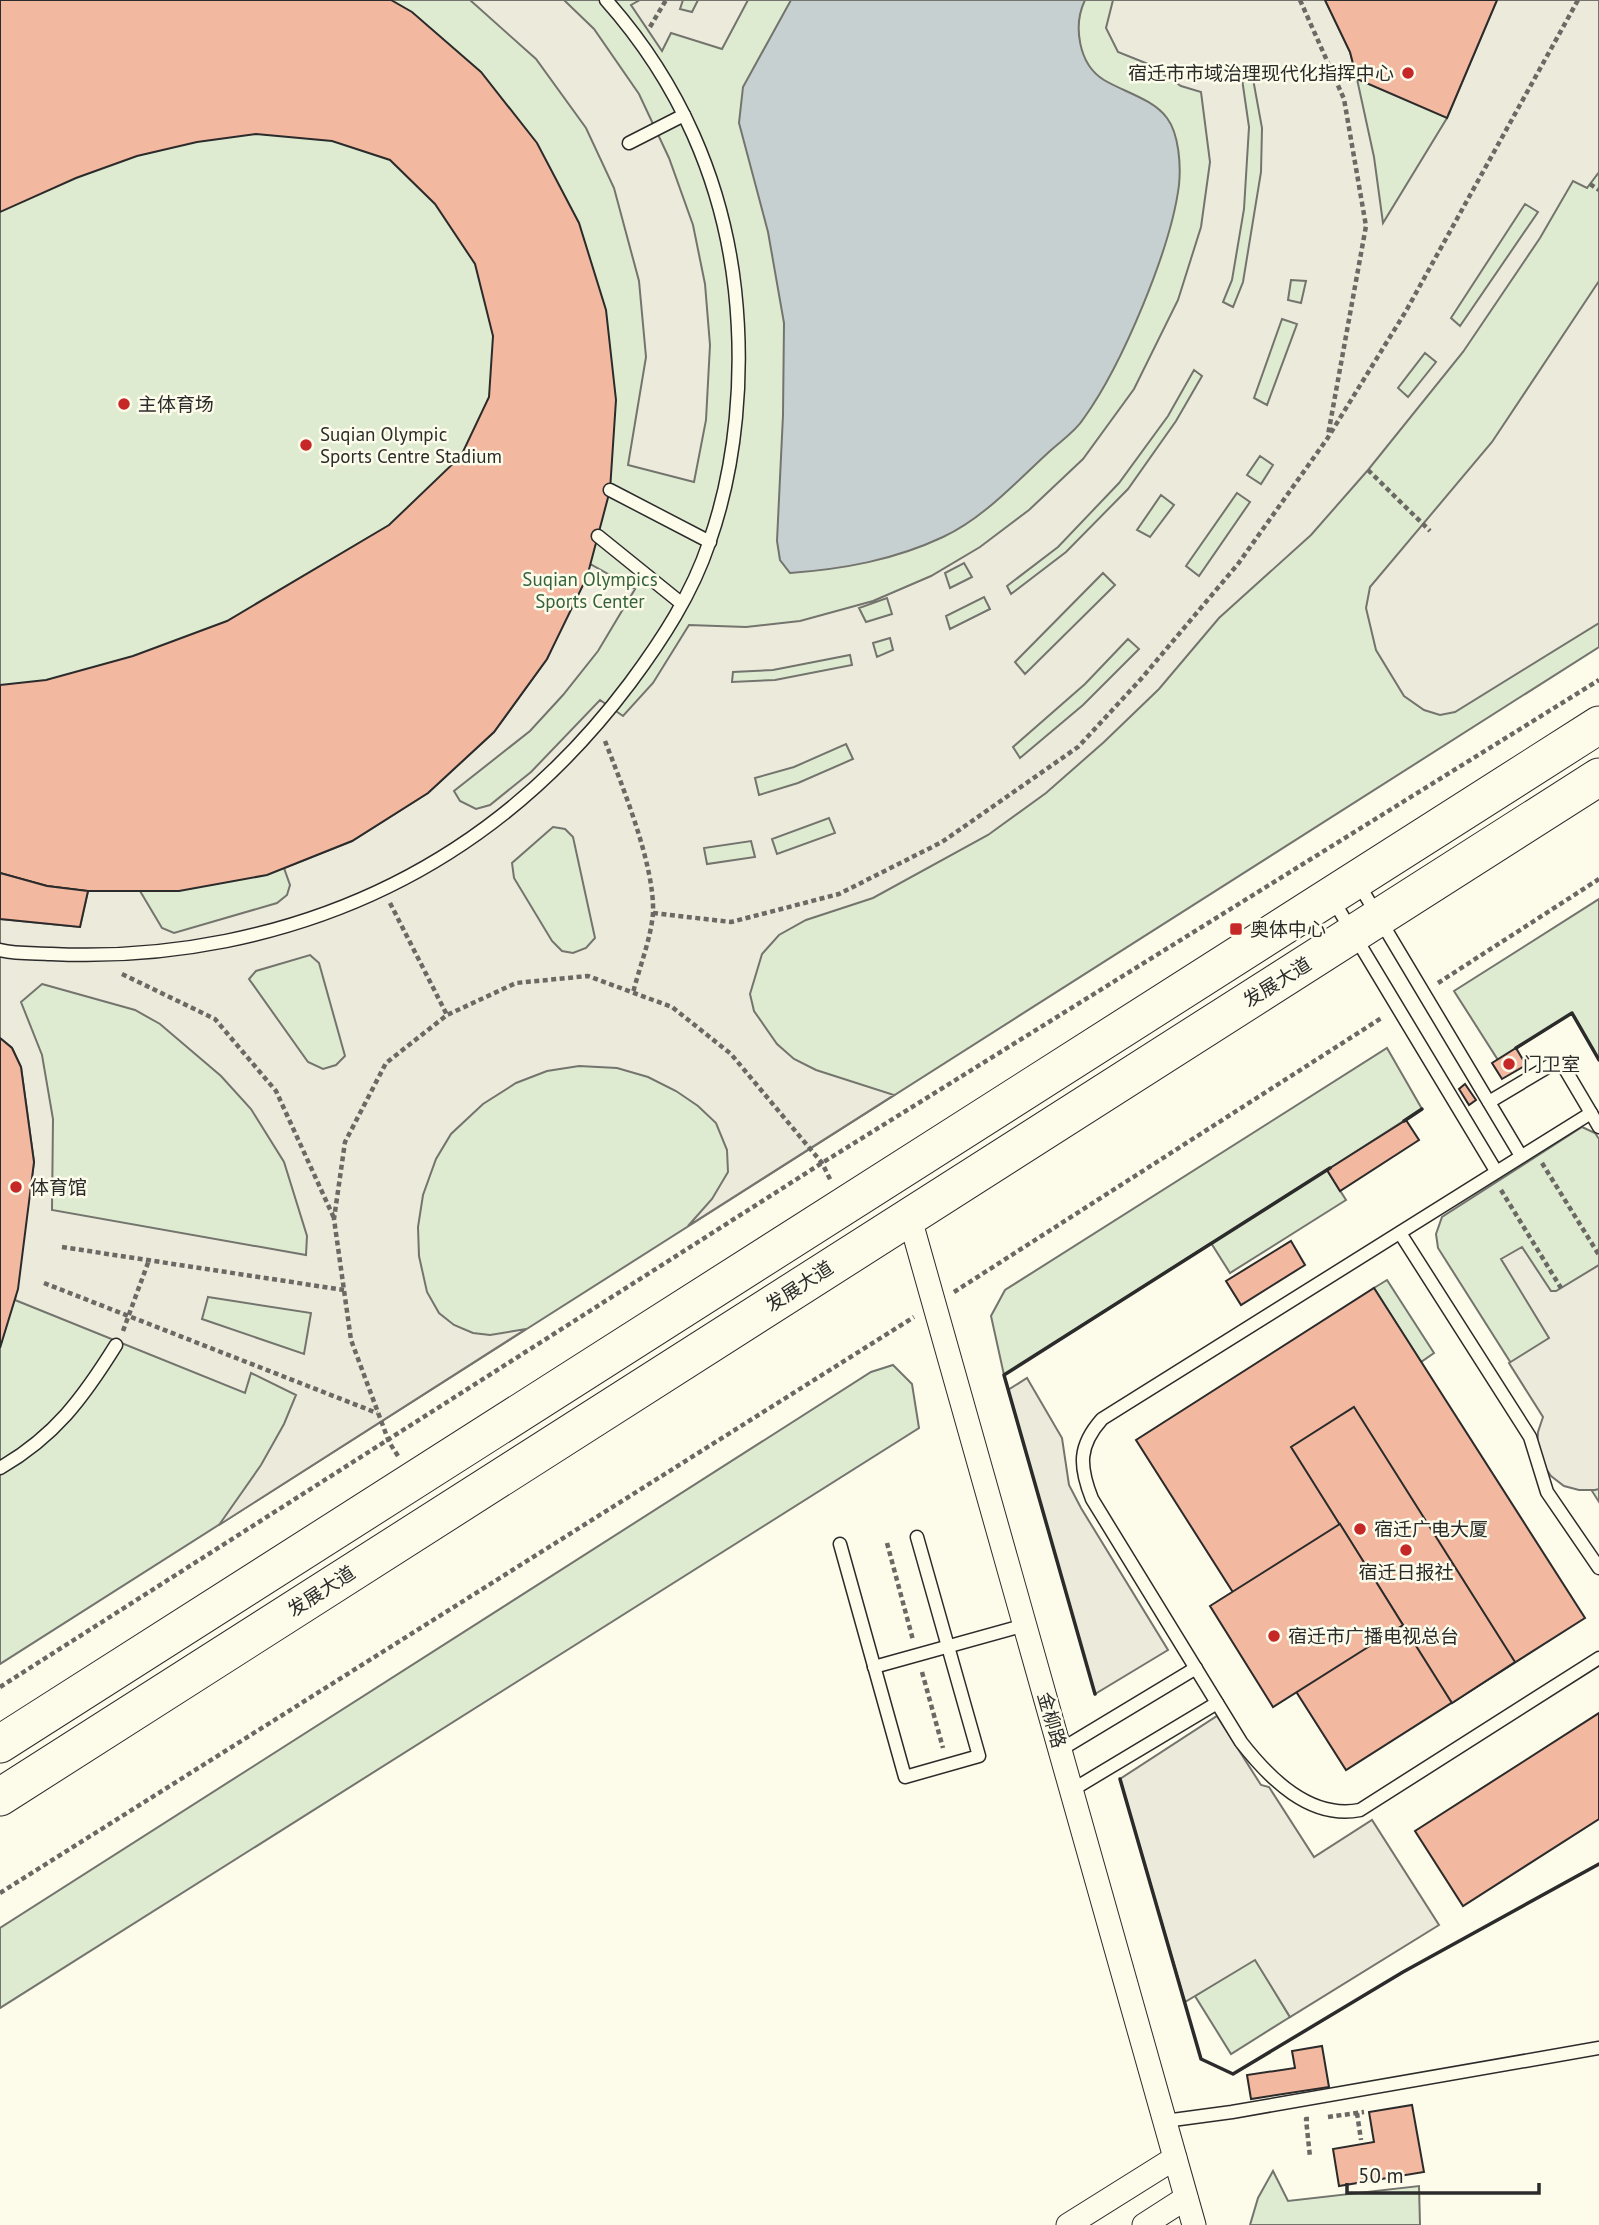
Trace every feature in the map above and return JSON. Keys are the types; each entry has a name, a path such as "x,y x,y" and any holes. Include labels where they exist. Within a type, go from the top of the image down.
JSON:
{"main road":[{"path":"0,1744 1599,725"},
{"name":"发展大道","path":"0,1797 1599,777"}],"street":[{"name":"金柳路","path":"909,1215 1194,2225"},
{"path":"1068,2225 1175,2158"},
{"path":"1144,2225 1186,2198"}],"lane":[{"path":"0,950 84,956 166,953 278,930 384,890 445,857 498,821 551,775 597,723 660,643 710,542 727,473 739,380 739,323 730,247 713,181 674,91 606,0"},
{"path":"629,143 684,115"},
{"path":"610,490 710,542"},
{"path":"598,536 681,603"},
{"path":"1343,888 1365,925 1398,1008 1494,1173"},
{"path":"1343,888 1365,925 1423,992 1489,1102 1527,1152"},
{"path":"1489,1102 1556,1062 1565,1069 1599,1127"},
{"path":"1591,1113 1102,1419 1087,1435 1082,1454 1086,1484 1092,1499 1217,1703 1258,1763 1285,1787 1314,1806 1347,1812 1372,1802 1599,1658"},
{"path":"1400,1233 1526,1429 1547,1492 1599,1568"},
{"path":"0,1468 51,1432 84,1397 116,1345"},
{"path":"840,1544 905,1777 979,1756 917,1536"},
{"path":"874,1667 1025,1625"},
{"path":"1060,1750 1196,1668"},
{"path":"1072,1790 1217,1703"},
{"path":"1165,2121 1232,2112 1599,2048"}],"path":[{"path":"641,44 666,0"},
{"path":"1300,0 1344,99 1366,226 1327,439"},
{"path":"653,913 731,922 839,894 943,842 1078,747 1141,679 1237,564 1327,439 1406,311 1562,24 1578,0"},
{"path":"1590,184 1599,190"},
{"path":"1368,470 1430,531"},
{"path":"0,1687 822,1163 1599,680"},
{"path":"597,723 624,789 645,858 653,913 633,993"},
{"path":"1423,992 1599,879"},
{"path":"384,890 447,1015"},
{"path":"84,956 215,1020 276,1091 334,1219"},
{"path":"414,1481 389,1441 351,1340 334,1219 345,1142 386,1063 447,1015 516,983 587,976 672,1007 731,1054 822,1163 845,1207"},
{"path":"0,1893 935,1304 1398,1008"},
{"path":"1527,1152 1599,1255"},
{"path":"1494,1173 1561,1288"},
{"path":"61,1247 344,1290"},
{"path":"116,1345 130,1316 149,1260"},
{"path":"44,1283 378,1413"},
{"path":"1310,2157 1306,2119 1364,2112"},
{"path":"1357,2113 1361,2140"}],"green space":[{"name":"Suqian Olympics Sports Center","path":"0,0 1599,0 1599,647 0,1664"},
{"path":"1599,899 1599,1060 1572,1013 1498,1060 1454,991"},
{"path":"1387,1048 1422,1109 1327,1170 1346,1200 1230,1273 1211,1243 1004,1375 991,1316 1005,1290"},
{"path":"1582,1127 1595,1133 1599,1139 1599,1502 1438,1248 1436,1234 1442,1217"},
{"path":"1387,1280 1434,1353 1421,1362 1374,1288"},
{"path":"893,1365 912,1384 919,1428 0,2008 0,1928 871,1372"},
{"path":"1255,1959 1290,2017 1231,2054 1195,1996"},
{"path":"1273,2171 1288,2201 1419,2186 1420,2225 1250,2225 1258,2198"}],"shaded area":[{"path":"470,0 564,0 594,29 639,94 669,158 693,225 705,284 710,345 706,420 694,482 628,465 646,357 639,281 614,188 586,128 536,59"},
{"path":"640,0 683,0 680,9 692,12 698,0 748,0 722,49 671,33 662,51 631,5"},
{"path":"791,0 1085,0 1079,32 1083,54 1088,64 1104,80 1161,111 1171,125 1177,141 1180,168 1179,185 1166,241 1143,306 1114,368 1077,427 1000,498 972,520 943,537 906,552 868,562 790,573 780,560 777,541 784,323 768,232 739,123 743,87"},
{"path":"1113,0 1325,0 1350,52 1374,157 1383,223 1447,118 1497,0 1599,0 1599,172 1587,188 1573,181 1540,238 1463,352 1368,470 1311,535 1219,618 1159,689 1104,742 1046,793 988,835 873,898 806,920 779,935 762,954 750,994 754,1011 777,1044 794,1059 816,1070 894,1095 688,1226 712,1199 728,1172 727,1150 716,1123 676,1091 648,1077 617,1068 579,1066 547,1071 516,1083 483,1104 451,1134 436,1159 423,1195 418,1227 419,1256 427,1292 439,1313 454,1325 473,1333 490,1335 526,1329 219,1525 261,1465 284,1424 296,1395 251,1373 245,1393 15,1300 34,1162 21,1067 12,1048 0,1038 0,919 80,927 88,891 140,891 162,928 174,933 277,903 287,895 290,885 284,868 352,841 428,793 494,732 547,659 590,564 635,589 598,651 563,695 530,731 454,791 460,801 476,809 490,805 531,772 600,700 623,716 653,683 689,625 746,627 800,621 873,601 931,576 980,547 1029,510 1083,459 1134,389 1178,300 1201,227 1210,162 1201,92 1181,86 1148,64 1118,52 1106,28","holes":["1251,68 1262,128 1261,172 1243,282 1233,307 1223,302 1232,280 1244,209 1249,127 1241,72","1525,204 1538,212 1460,326 1451,318","1291,280 1306,281 1301,303 1288,300","1282,319 1297,324 1267,405 1254,398","1425,353 1436,362 1408,397 1398,388","1194,370 1202,376 1176,421 1128,489 1066,552 1011,594 1007,586 1058,547 1119,483 1168,416","1260,456 1273,465 1261,484 1247,475","1237,493 1250,502 1199,576 1186,566","1161,495 1174,505 1150,537 1137,530","964,563 972,577 950,588 945,573","1103,573 1115,585 1025,674 1015,662","984,597 990,609 950,629 946,616","887,598 892,614 866,622 859,608","890,638 893,650 877,657 873,643","1128,639 1139,649 1083,705 1020,758 1013,747 1085,684","850,655 852,665 775,680 732,682 733,672 773,670","846,744 853,759 798,783 759,795 755,778 794,767","829,818 835,833 777,854 772,839","553,827 565,829 573,837 595,938 586,948 573,953 562,951 552,941 514,878 512,863","751,841 755,857 707,864 704,848","310,955 319,963 345,1056 336,1065 323,1069 308,1062 249,979 256,971","42,984 135,1010 160,1024 221,1076 251,1109 284,1162 307,1236 306,1255 52,1210 53,1119 42,1055 21,1002","208,1297 311,1313 304,1354 202,1319"]},
{"path":"1599,281 1599,623 1455,712 1440,715 1424,710 1404,696 1376,650 1366,608 1370,587 1492,442"},
{"path":"1522,1247 1551,1291 1556,1291 1599,1265 1599,1489 1579,1490 1564,1486 1551,1476 1542,1463 1537,1448 1543,1417 1509,1363 1549,1338 1501,1259"},
{"path":"1027,1378 1062,1438 1069,1485 1168,1650 1095,1694 1008,1390"},
{"path":"1217,1716 1261,1785 1269,1787 1314,1857 1372,1820 1439,1925 1290,2017 1255,1960 1185,2002 1120,1779"}],"building":[{"path":"0,0 391,0 412,12 481,72 537,143 579,223 606,310 616,400 610,490 587,577 547,659 494,732 428,793 352,841 267,875 179,891 88,891 47,886 0,873 0,685 46,680 133,656 227,621 389,525 461,456 489,397 493,336 475,264 435,204 390,160 332,141 256,134 197,142 137,156 76,178 0,212"},
{"path":"1325,0 1497,0 1447,118 1357,79 1350,52"},
{"path":"0,873 47,886 88,891 80,927 0,919"},
{"name":"体育馆","path":"0,1038 12,1048 21,1067 34,1162 18,1289 0,1348"},
{"name":"门卫室","path":"1516,1048 1526,1065 1502,1079 1492,1063"},
{"path":"1465,1084 1476,1100 1469,1105 1459,1089"},
{"path":"1406,1120 1419,1140 1340,1191 1327,1170"},
{"path":"1291,1241 1305,1265 1241,1305 1226,1281"},
{"name":"宿迁广电大厦","path":"1374,1288 1585,1618 1346,1770 1136,1440"},
{"path":"1354,1407 1515,1662 1452,1703 1291,1447"},
{"path":"1340,1524 1403,1625 1273,1707 1210,1606"},
{"path":"1599,1713 1599,1819 1463,1906 1415,1831"},
{"path":"1322,2046 1329,2087 1251,2099 1247,2075 1295,2068 1292,2051"},
{"path":"1412,2105 1424,2172 1339,2186 1333,2149 1374,2142 1369,2112"}],"wall":[{"path":"1516,1048 1572,1013 1599,1060"},
{"path":"1404,1121 1422,1109"},
{"path":"1095,1694 1004,1375 1330,1168"},
{"path":"1120,1779 1201,2059 1233,2074 1403,1972 1599,1864"}],"place":[{"name":"宿迁市市域治理现代化指挥中心","path":"1408,73"},
{"name":"主体育场","path":"124,404"},
{"name":"Suqian Olympic Sports Centre Stadium","path":"306,445"},
{"name":"奥体中心","path":"1236,929"},
{"name":"门卫室","path":"1509,1064"},
{"name":"体育馆","path":"16,1187"},
{"name":"宿迁广电大厦","path":"1360,1529"},
{"name":"宿迁日报社","path":"1406,1550"},
{"name":"宿迁市广播电视总台","path":"1274,1636"}]}
